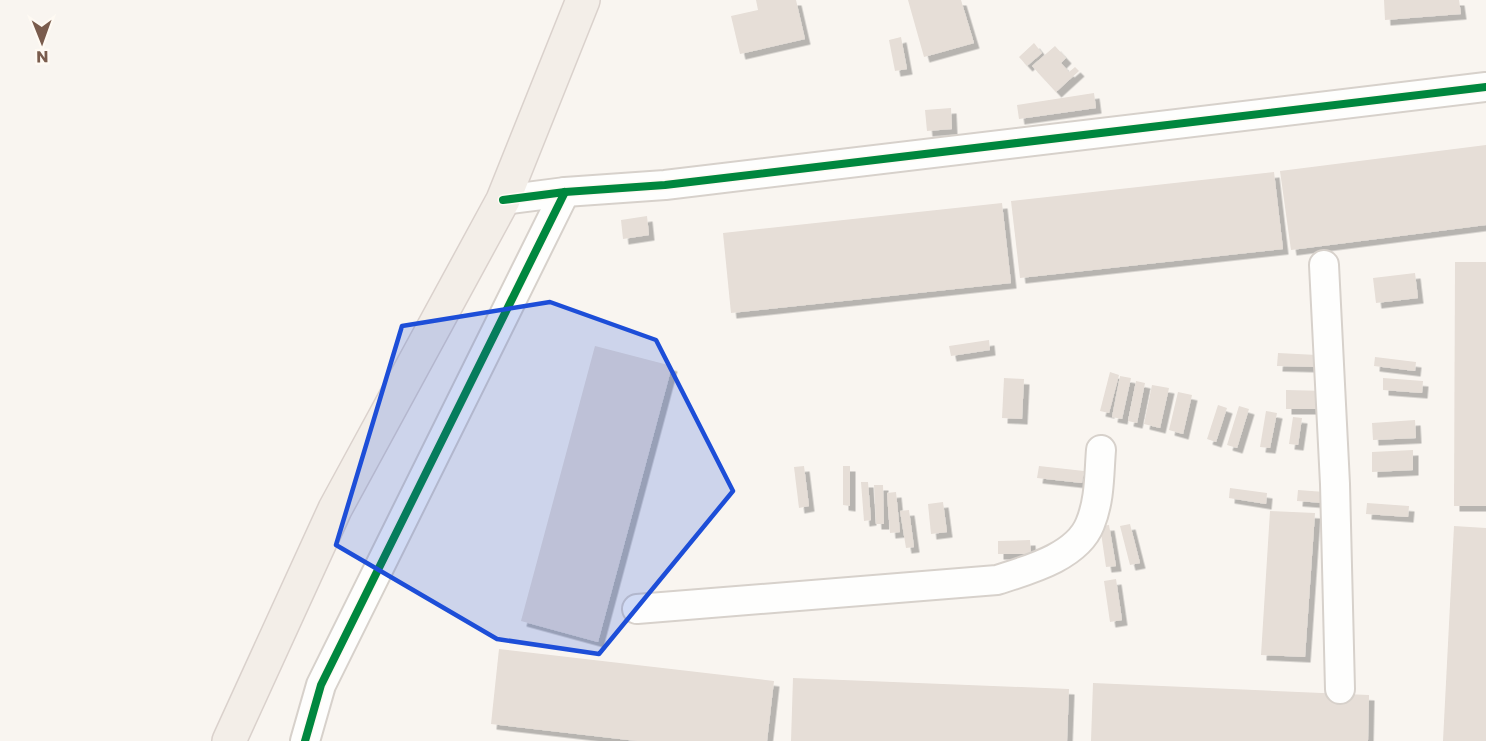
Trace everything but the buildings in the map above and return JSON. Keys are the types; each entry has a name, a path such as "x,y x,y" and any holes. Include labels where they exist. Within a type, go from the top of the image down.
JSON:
{"main road":[{"path":"230,741 335,509 503,200 583,0"}],"street":[{"path":"503,200 565,192 677,183 1486,87"},
{"path":"305,741 321,685 565,192"},
{"path":"1324,265 1335,484 1340,688"},
{"path":"637,609 998,580 1041,566 1073,547 1090,525 1098,494 1101,450"}],"highlighted area":[{"path":"550,302 656,340 733,491 599,654 497,639 336,545 402,326"}],"cycle path":[{"path":"503,200 565,192 665,185 1486,87"},
{"path":"305,741 321,685 565,192"}]}
